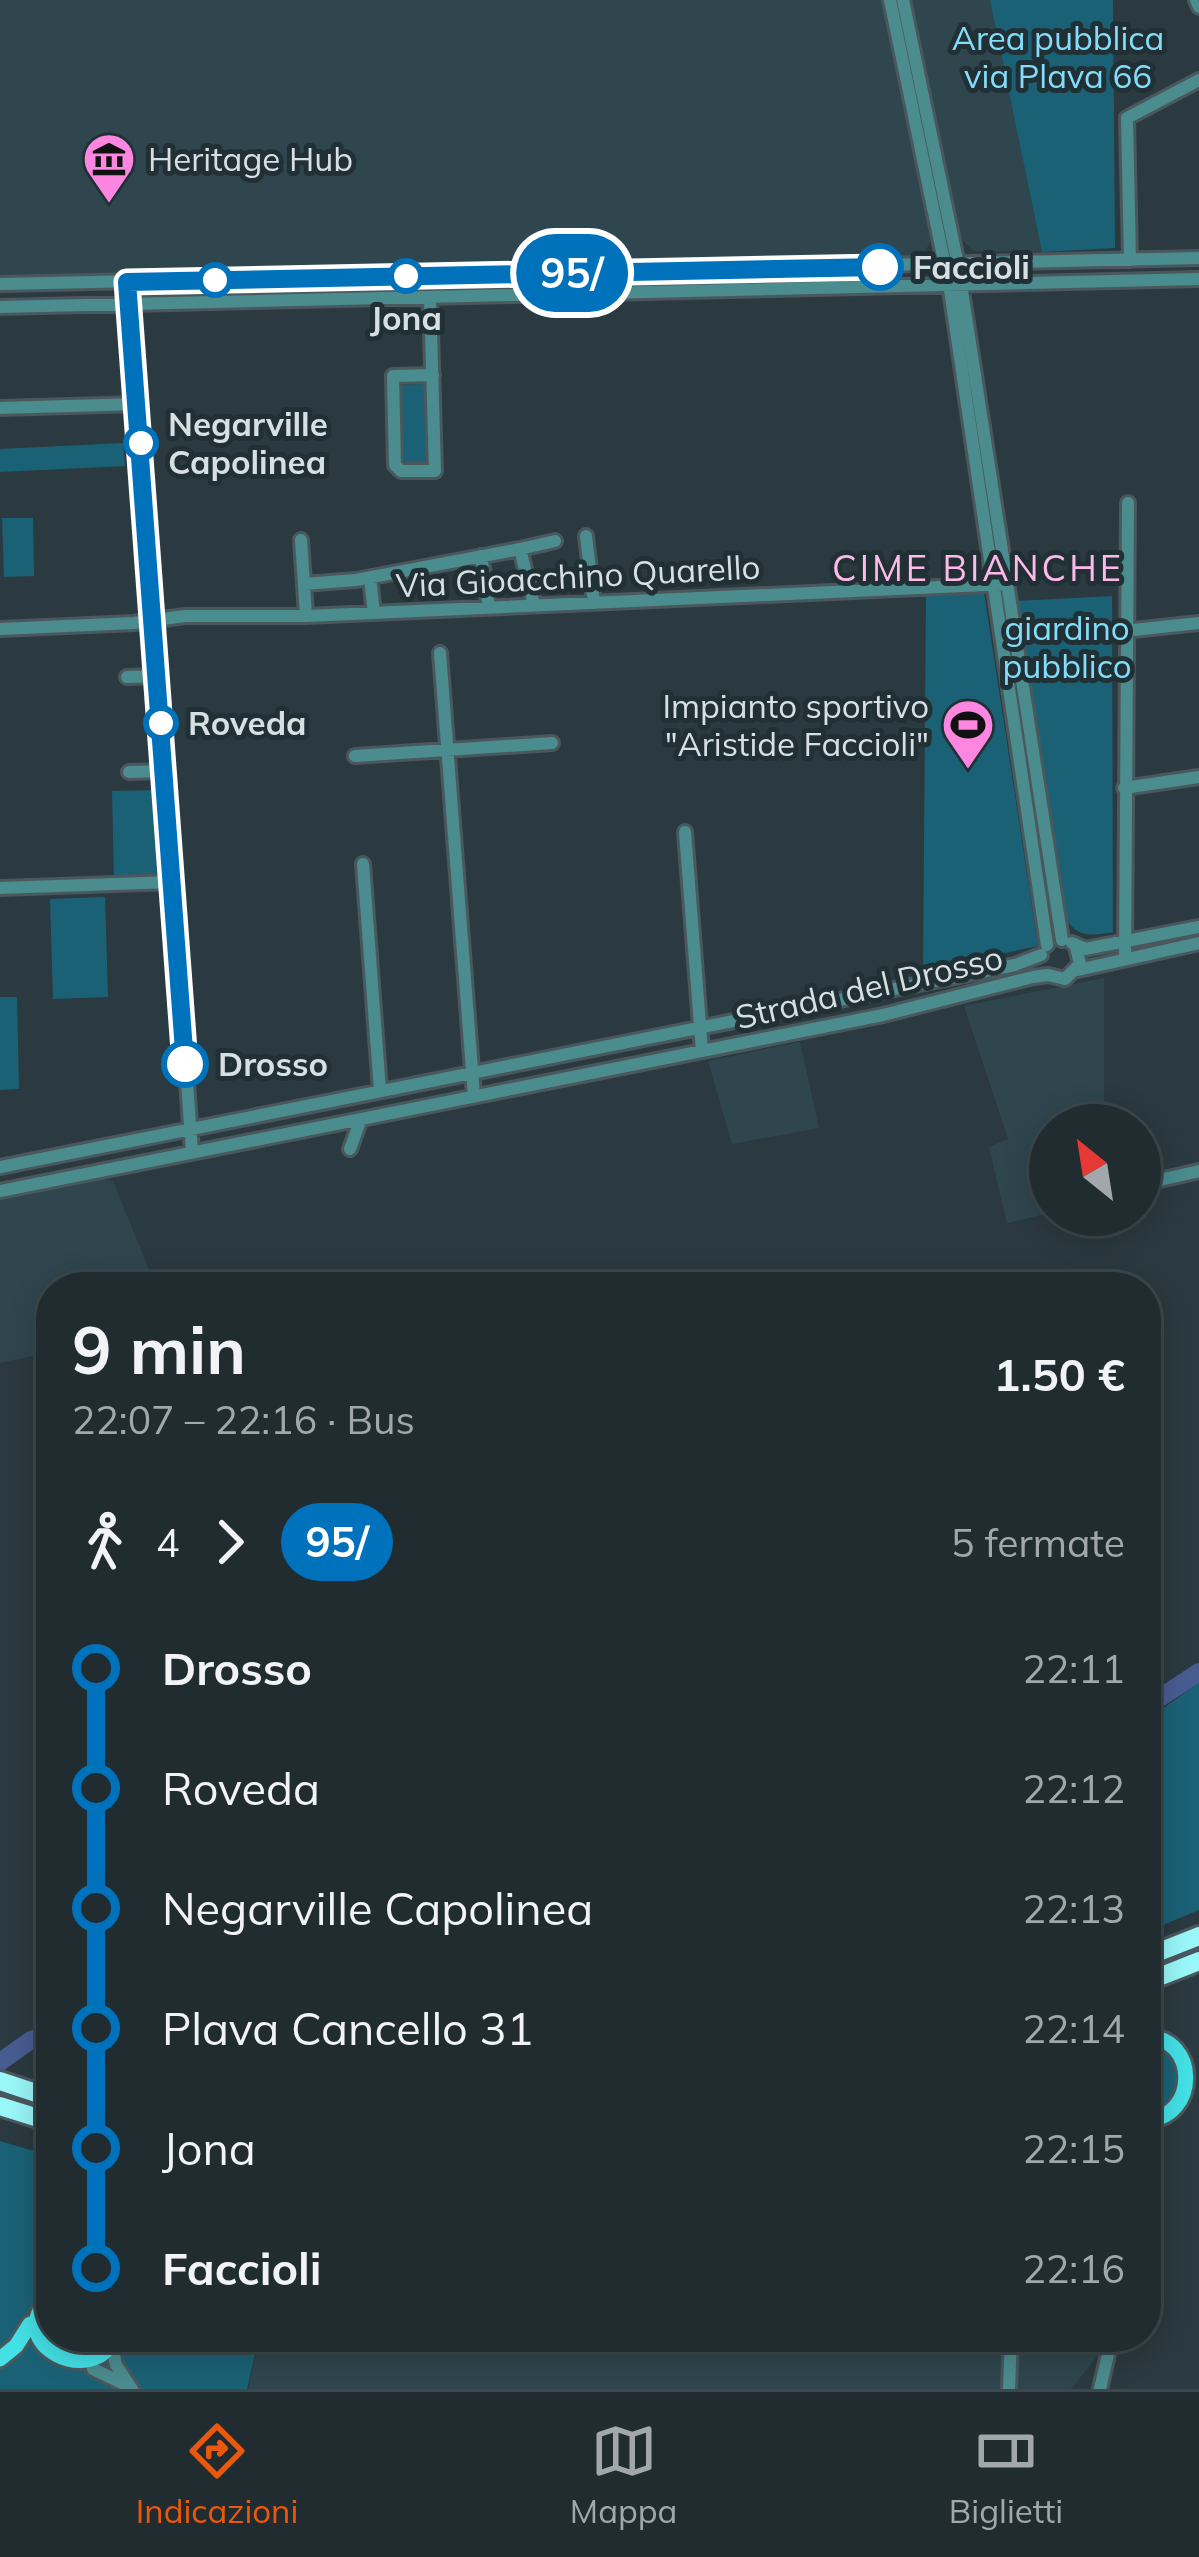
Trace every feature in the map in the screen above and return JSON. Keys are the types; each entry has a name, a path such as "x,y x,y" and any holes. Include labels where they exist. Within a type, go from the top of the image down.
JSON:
{"highway":[{"path":"1161,1951 1197,1937"},
{"path":"1161,1976 1199,1961"},
{"path":"0,2080 36,2093"},
{"path":"0,2106 36,2118"}],"main road":[{"path":"1161,2037 1199,2051"},
{"path":"1161,2117 1174,2114 1190,2093 1196,2075 1177,2045"},
{"path":"0,2361 36,2316"},
{"path":"32,2321 31,2341 36,2350"},
{"path":"37,2352 46,2367 70,2375 93,2369 105,2352"},
{"path":"0,2361 20,2361"}],"street":[{"path":"890,0 951,265"},
{"path":"903,0 955,286 999,584 1048,975 1065,979 1078,970 1199,943"},
{"path":"1130,260 1127,118 1199,80"},
{"path":"0,284 1199,258"},
{"path":"1105,261 1106,281"},
{"path":"571,273 572,294"},
{"path":"592,273 593,293"},
{"path":"0,307 1199,279"},
{"path":"110,282 111,304"},
{"path":"127,282 192,1151"},
{"path":"430,296 433,375 435,471 401,471 394,465 394,376 433,375"},
{"path":"0,408 138,404"},
{"path":"1125,959 1128,503"},
{"path":"586,536 594,603"},
{"path":"301,540 306,616"},
{"path":"304,584 370,578 555,541"},
{"path":"520,549 534,605"},
{"path":"481,556 489,608"},
{"path":"370,578 374,613"},
{"path":"999,584 1062,940"},
{"name":"Via Gioacchino Quarello","path":"0,629 185,616 306,616 999,584"},
{"path":"1124,631 1199,623"},
{"path":"440,653 473,1096"},
{"path":"128,677 158,676"},
{"path":"355,756 552,743"},
{"path":"129,772 164,771"},
{"path":"1124,788 1199,776"},
{"name":"Strada del Drosso","path":"685,832 702,1051"},
{"path":"363,864 380,1090"},
{"path":"0,888 172,882"},
{"path":"1062,940 1076,947 1199,927"},
{"path":"1044,950 1062,940"},
{"path":"1076,947 1081,958 1078,970"},
{"name":"Strada del Drosso","path":"0,1167 1015,965 1044,950"},
{"name":"Strada del Drosso","path":"0,1191 797,1032 1048,975"},
{"path":"793,1008 797,1032"},
{"name":"Strada del Drosso","path":"328,1125 350,1149 361,1119"},
{"path":"119,1143 123,1166"},
{"path":"28,1161 32,1184"},
{"path":"1161,1180 1199,1172"},
{"path":"115,2352 116,2365 132,2389"},
{"path":"1009,2389 1010,2352"},
{"path":"1100,2389 1109,2352"},
{"path":"93,2369 132,2389"}],"shaded area":[{"path":"0,0 883,0 932,239 925,251 905,260 0,279"},
{"path":"908,0 990,0 1042,252 974,251 961,239"},
{"path":"1104,978 1104,1104 1029,1104 1029,1218 1007,1223 989,1147 1008,1139 964,1006"},
{"path":"800,1042 819,1128 732,1144 708,1061"},
{"path":"89,1177 113,1181 150,1272 36,1272 36,1355 0,1363 0,1197"},
{"path":"257,2352 1099,2352 1071,2389 248,2389"}],"green space":[{"name":"Area pubblica via Plava 66","path":"990,0 1113,0 1115,248 1042,252"},
{"path":"427,384 427,466 399,466 398,385"},
{"path":"123,443 125,466 0,472 0,449"},
{"path":"2,518 33,518 34,576 4,577"},
{"name":"Impianto sportivo \"Aristide Faccioli\"","path":"984,592 1038,946 923,970 926,596"},
{"name":"giardino pubblico","path":"1112,596 1113,932 1091,934 1078,931 1064,914 1016,601"},
{"path":"155,790 157,877 114,879 112,791"},
{"path":"105,897 108,997 53,999 50,899"},
{"path":"0,997 17,997 19,1089 0,1090"},
{"path":"1199,1682 1199,1910 1161,1926 1161,1710"},
{"path":"1161,2047 1183,2066 1172,2107 1161,2110"},
{"path":"0,2141 36,2152 36,2352 256,2352 247,2389 0,2389"}],"waterway":[{"path":"1161,1697 1199,1672"},
{"path":"0,2062 36,2038"}],"bus line":[{"name":"95/","path":"185,1064 127,282 880,267"}],"place":[{"name":"Heritage Hub","path":"109,205"},
{"name":"Faccioli","path":"880,267"},
{"name":"Jona","path":"406,276"},
{"name":"Negarville Capolinea","path":"141,443"},
{"name":"Roveda","path":"161,723"},
{"name":"Impianto sportivo \"Aristide Faccioli\"","path":"968,771"},
{"name":"Drosso","path":"185,1064"}],"district":[{"name":"CIME BIANCHE","path":"978,568"}]}
